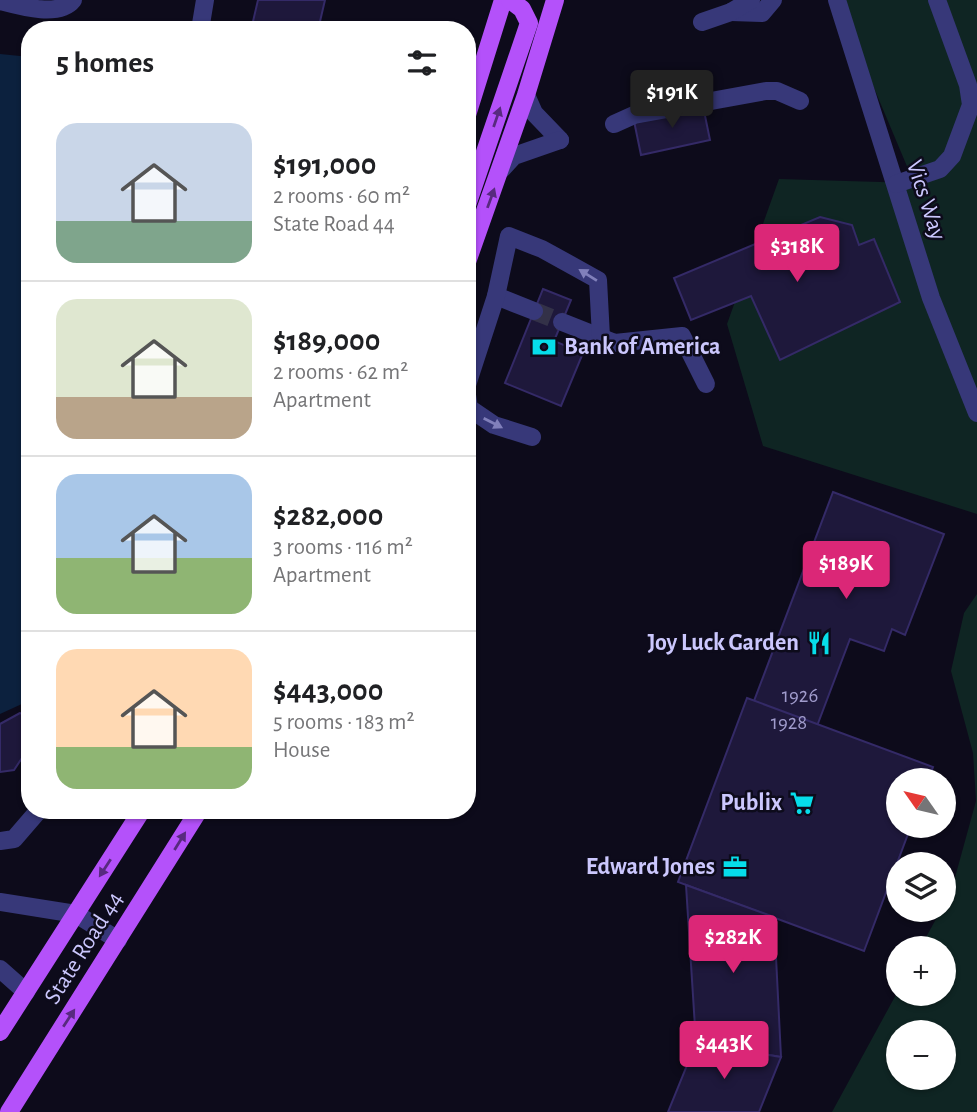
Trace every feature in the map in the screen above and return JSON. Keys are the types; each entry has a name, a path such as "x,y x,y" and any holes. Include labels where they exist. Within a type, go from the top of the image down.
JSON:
{"main road":[{"path":"476,85 503,0"},
{"path":"476,179 529,23 522,9 510,0"},
{"path":"476,238 526,95 555,0"},
{"name":"State Road 44","path":"0,1032 136,819"},
{"name":"State Road 44","path":"9,1112 193,819"}],"street":[{"path":"0,1 54,9 70,4 73,0"},
{"path":"202,21 205,0"},
{"path":"702,22 731,12 751,0"},
{"path":"731,12 762,13 773,0"},
{"name":"Vics Way","path":"837,0 932,298 977,413"},
{"path":"896,184 940,169 953,156 971,106 968,85 937,0"},
{"path":"614,124 634,115 766,91 777,91 800,101"},
{"path":"501,170 514,156 560,139 534,113 526,95"},
{"path":"476,357 496,296 509,236 542,249 598,280 601,337"},
{"path":"496,296 534,311"},
{"path":"562,322 615,343 682,337 706,384"},
{"path":"476,413 494,425 532,437"},
{"path":"0,841 14,839 31,819"},
{"path":"0,902 76,914 118,940"},
{"path":"0,969 26,992"}],"green space":[{"path":"837,0 977,0 977,514 763,446 727,324 779,179 914,183"},
{"path":"977,594 977,1112 832,1112 890,1006 956,1006 956,936 927,936 934,922 956,922 956,874 976,801 973,753 951,671 964,613"}],"water":[{"path":"0,54 21,56 21,704 0,714"}],"building":[{"path":"258,0 325,0 320,21 253,21"},
{"path":"703,106 710,140 641,155 634,121"},
{"path":"820,217 852,225 859,245 874,239 900,302 780,360 751,296 691,320 674,278"},
{"name":"Bank of America","path":"543,289 571,300 554,341 583,353 561,406 505,383"},
{"path":"833,492 944,534 905,635 892,629 884,651 850,639 817,726 754,701"},
{"name":"Publix","path":"747,698 933,767 886,768 886,838 906,838 901,852 886,852 886,892 864,951 678,882"},
{"path":"21,714 21,760 14,770 0,772 0,724"},
{"path":"686,885 774,917 781,1057 696,1043"},
{"path":"696,1043 781,1057 759,1112 668,1112"}],"tunnel":[{"path":"534,311 562,322"}],"place":[{"name":"Bank of America","path":"544,347"},
{"name":"Joy Luck Garden","path":"819,643"},
{"name":"Publix","path":"802,803"},
{"name":"Edward Jones","path":"735,867"}]}
